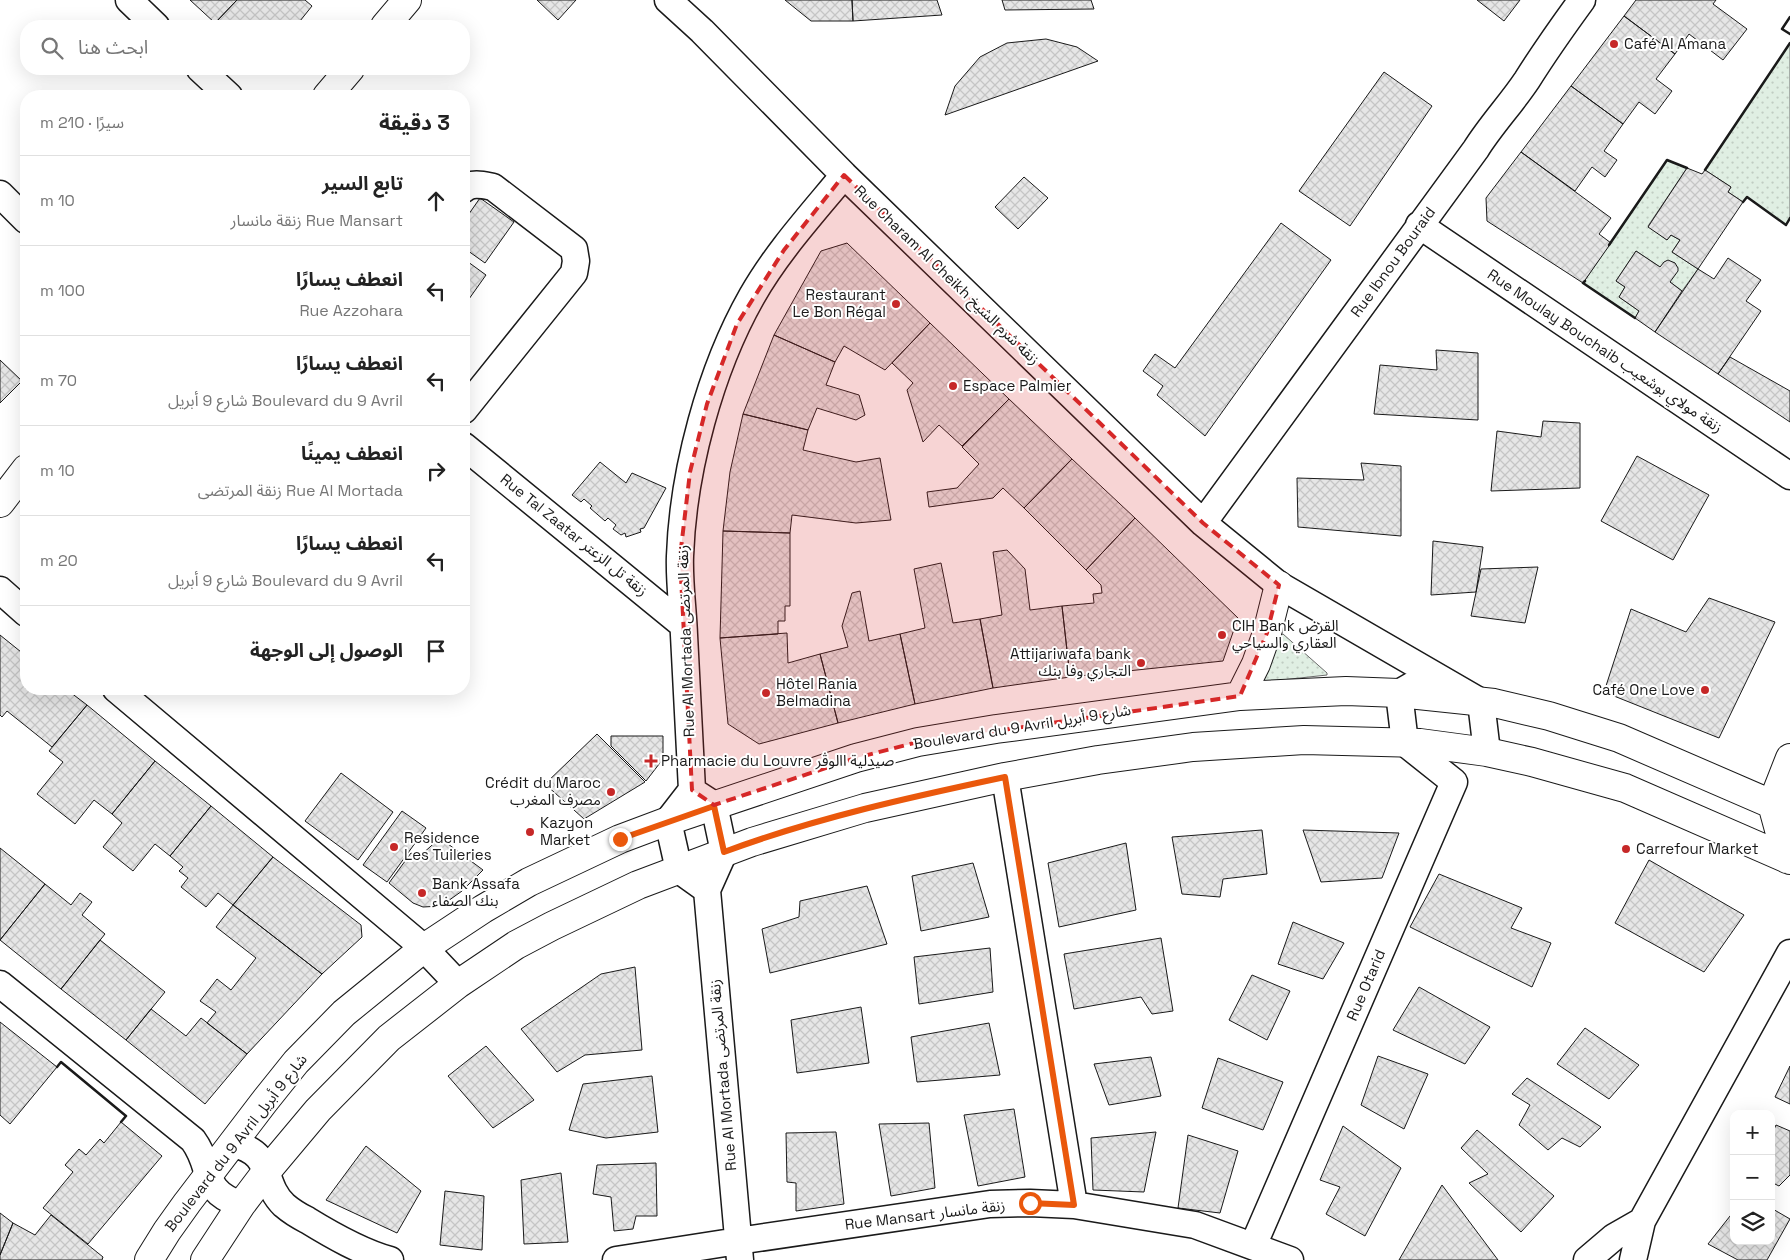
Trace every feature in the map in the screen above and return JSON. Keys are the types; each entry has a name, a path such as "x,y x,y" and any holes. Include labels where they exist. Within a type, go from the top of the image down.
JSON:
{"street":[{"path":"129,0 150,20"},
{"path":"391,20 407,0"},
{"name":"Rue Charam Al Cheikh زنقة شرم الشيخ","path":"668,0 702,31 844,175 1203,523 1279,585 1480,702"},
{"name":"Rue Ibnou Bouraid","path":"1203,523 1526,80 1582,0"},
{"path":"206,75 223,90"},
{"path":"332,90 345,75"},
{"name":"Rue Al Mortada زنقة المرتضى","path":"739,1250 707,890 724,852 703,798 683,625 680,557 683,517 692,462 707,404 737,324 753,294 784,250 844,175"},
{"path":"470,186 482,184 493,187 574,249 576,261 574,273 470,403"},
{"path":"0,194 20,214"},
{"name":"Rue Moulay Bouchaib زنقة مولاي بوشعيب","path":"1420,225 1790,476"},
{"name":"Rue Tal Zaatar زنقة تل الزعتر","path":"470,451 683,625"},
{"path":"0,503 20,477"},
{"path":"1240,696 1256,664 1279,585"},
{"path":"0,590 20,607"},
{"path":"1405,743 1399,693 1432,673"},
{"name":"Boulevard du 9 Avril شارع 9 أبريل","path":"149,1260 167,1231 264,1102 320,1037 344,1013 424,948 483,909 529,882 620,839 668,821 703,798 918,742 996,729 1240,696 1346,691 1399,693 1494,703 1549,716 1619,738 1781,808"},
{"path":"123,695 424,948 458,984"},
{"path":"1480,702 1488,752"},
{"path":"206,1260 266,1172 318,1110 389,1038 458,984 516,945 638,885 761,839 865,808 1005,777 1098,760 1192,747 1304,740 1405,743 1488,752 1532,762 1625,788 1789,862"},
{"name":"Rue Otarid","path":"1253,1246 1454,782 1405,743"},
{"path":"1789,862 1781,808 1790,758"},
{"path":"1005,777 1074,1205"},
{"path":"668,821 678,870 707,890"},
{"path":"1633,1260 1642,1222 1790,953"},
{"path":"0,984 193,1140 204,1158 208,1178 213,1188 221,1196 242,1205"},
{"path":"233,1144 245,1147 262,1160 277,1195 291,1211 330,1234 390,1260"},
{"name":"Rue Mansart زنقة مانسار","path":"616,1260 739,1250 990,1204 1030,1203 1074,1205 1195,1225 1290,1260"},
{"path":"1587,1260 1614,1237 1642,1222"}],"highlighted area":[{"path":"844,175 1203,523 1279,585 1267,633 1240,696 918,742 856,758 714,805 692,790 680,557 690,472 707,404 737,324 784,250"}],"green space":[{"path":"1790,43 1790,218 1786,225 1747,197 1743,202 1728,192 1731,187 1705,170"},
{"path":"1667,160 1687,168 1648,226 1667,240 1671,235 1680,240 1672,252 1698,269 1682,291 1670,282 1675,263 1666,261 1660,267 1636,251 1616,281 1625,287 1619,297 1639,311 1635,318 1583,283"},
{"path":"1283,634 1327,673 1327,675 1263,682"}],"building":[{"path":"190,0 237,0 218,20 212,20"},
{"path":"237,0 305,0 312,6 301,20 218,20"},
{"path":"537,0 576,0 558,20"},
{"path":"785,0 852,0 853,21 811,21"},
{"path":"852,0 937,0 942,15 853,21"},
{"path":"1002,0 1091,0 1094,9 1005,10"},
{"path":"1477,0 1520,0 1504,21"},
{"path":"1636,0 1716,0 1713,4 1747,29 1723,60 1689,34 1675,54 1624,16"},
{"path":"1624,16 1675,54 1656,79 1672,91 1655,114 1639,102 1623,124 1571,86"},
{"path":"1046,39 1077,47 1098,61 945,115 955,86 980,57 1007,43"},
{"path":"1384,72 1432,106 1350,226 1299,191"},
{"path":"1571,86 1623,124 1604,151 1617,160 1605,177 1592,167 1575,191 1521,152"},
{"path":"1521,152 1611,218 1599,234 1611,243 1583,283 1487,221 1486,198"},
{"path":"1687,168 1702,174 1705,170 1731,187 1728,192 1743,202 1698,269 1672,252 1680,240 1671,235 1667,240 1648,227"},
{"path":"1024,177 1048,198 1018,229 995,207"},
{"path":"480,198 514,222 485,263 470,252 470,212"},
{"path":"1281,223 1331,260 1205,436 1157,395 1163,386 1143,371 1155,354 1175,368"},
{"path":"847,243 930,323 885,370 844,346 835,362 774,335 821,251"},
{"path":"1636,251 1660,267 1668,260 1675,263 1678,268 1670,282 1682,291 1655,332 1635,318 1639,311 1619,297 1625,287 1616,281"},
{"path":"1728,258 1761,280 1746,301 1761,311 1718,374 1655,332 1698,269 1714,279"},
{"path":"470,263 486,275 470,298"},
{"name":"Espace Palmier","path":"930,323 1009,399 962,446 939,425 923,442 907,390 913,383 892,363"},
{"path":"774,335 835,362 826,385 859,395 865,415 856,420 817,408 808,430 743,414"},
{"path":"1436,350 1478,353 1478,420 1374,414 1380,365 1437,370"},
{"path":"1730,357 1790,391 1790,422 1718,374"},
{"path":"0,360 20,379 20,383 0,403"},
{"path":"1009,399 1072,459 1024,508 1003,488 993,498 929,507 927,492 957,488 979,464 962,447"},
{"path":"743,414 808,430 803,450 856,462 880,458 891,520 856,523 792,515 790,533 723,531 730,472"},
{"path":"1543,421 1580,423 1580,488 1491,491 1497,431 1541,437"},
{"path":"1637,456 1709,495 1673,560 1601,521"},
{"path":"1072,459 1135,518 1086,570 1024,508"},
{"path":"600,462 626,483 632,473 666,488 644,528 640,529 641,532 626,537 625,533 621,535 613,529 616,525 608,518 605,521 590,508 592,506 584,499 581,502 572,495"},
{"path":"1361,463 1401,466 1401,536 1298,527 1297,478 1364,480"},
{"path":"1135,518 1238,618 1223,661 1070,677 1062,606 1094,603 1093,594 1102,593 1101,585 1086,570"},
{"path":"723,531 790,533 790,606 785,606 785,621 778,621 778,634 720,638"},
{"path":"1433,541 1483,547 1476,592 1431,595"},
{"path":"1007,550 1025,569 1030,610 1062,606 1070,677 993,688 980,619 1002,615 993,552"},
{"path":"941,563 953,623 980,619 993,688 915,704 900,634 925,628 914,569"},
{"path":"1538,567 1525,623 1471,616 1481,569"},
{"path":"860,591 869,641 900,634 915,704 838,723 820,654 848,647 842,626 852,593"},
{"path":"1709,598 1775,622 1719,738 1604,692 1631,609 1686,632"},
{"path":"787,633 788,663 820,654 838,723 759,744 728,724 720,638"},
{"path":"0,635 20,651 20,695 74,695 87,705 52,747 7,711 2,717 0,715"},
{"path":"87,705 155,761 112,814 94,800 75,824 37,794 63,762 49,751"},
{"path":"597,734 645,782 584,819 545,784"},
{"path":"611,736 663,736 663,759 646,781 611,746"},
{"path":"155,761 211,806 170,856 155,844 133,871 103,847 122,823 112,814"},
{"path":"341,773 393,812 358,860 305,821"},
{"path":"211,806 273,857 233,905 218,893 206,907 181,887 188,878 179,871 183,867 170,856"},
{"name":"Residence Les Tuileries","path":"402,811 426,828 387,882 363,865"},
{"path":"1262,830 1267,874 1223,879 1220,897 1182,894 1172,837"},
{"path":"1303,830 1399,833 1382,878 1321,882"},
{"path":"440,838 483,870 462,891 441,906 423,907 413,903 389,883 411,853 416,856 421,855"},
{"path":"1126,843 1136,910 1059,927 1048,863"},
{"path":"0,848 45,884 0,940"},
{"path":"273,857 361,925 362,937 322,974 233,905"},
{"path":"1649,860 1744,915 1704,972 1615,923"},
{"path":"973,863 989,917 921,931 912,876"},
{"path":"1439,874 1522,908 1511,928 1551,943 1532,987 1410,927"},
{"path":"45,884 71,905 80,893 92,902 82,915 105,934 61,989 0,940"},
{"path":"867,886 887,944 770,973 762,929 799,917 800,901"},
{"path":"233,905 322,974 247,1054 207,1023 216,1012 200,1001 217,979 231,990 256,958 216,927"},
{"path":"1293,922 1344,943 1323,979 1278,964"},
{"path":"1161,938 1173,1011 1152,1014 1141,997 1074,1009 1064,954"},
{"path":"100,940 165,992 126,1040 61,989"},
{"path":"990,948 993,992 919,1004 914,957"},
{"path":"635,967 642,1050 585,1055 557,1072 521,1029 601,974"},
{"path":"1252,975 1290,991 1267,1040 1229,1020"},
{"path":"1419,987 1490,1027 1465,1064 1393,1030"},
{"path":"861,1007 869,1063 797,1073 791,1020"},
{"path":"151,1009 186,1036 201,1018 247,1054 205,1104 126,1040"},
{"path":"0,1022 57,1067 10,1124 0,1115"},
{"path":"989,1023 1000,1075 917,1082 911,1037"},
{"path":"1585,1028 1639,1065 1609,1099 1557,1064"},
{"path":"486,1046 534,1100 493,1128 448,1076"},
{"path":"1378,1056 1428,1074 1404,1129 1361,1105"},
{"path":"1151,1057 1161,1096 1109,1105 1094,1064"},
{"path":"1218,1058 1283,1082 1263,1130 1202,1108"},
{"path":"1790,1066 1790,1104 1775,1097"},
{"path":"652,1076 658,1132 606,1138 569,1130 583,1084"},
{"path":"1527,1078 1601,1127 1580,1147 1562,1138 1548,1150 1519,1125 1530,1105 1512,1094"},
{"path":"1014,1109 1025,1177 978,1186 964,1115"},
{"path":"121,1122 162,1156 88,1244 43,1208 73,1172 65,1165 79,1149 86,1155 100,1139 104,1143"},
{"path":"929,1123 935,1188 891,1196 879,1124"},
{"path":"1776,1125 1790,1131 1790,1175 1779,1186 1775,1184"},
{"path":"1343,1126 1401,1168 1365,1236 1326,1214 1340,1187 1320,1180"},
{"path":"1477,1130 1554,1196 1521,1232 1469,1183 1488,1174 1461,1148"},
{"path":"836,1132 844,1204 796,1211 796,1183 787,1182 786,1133"},
{"path":"1156,1132 1144,1192 1093,1190 1091,1138"},
{"path":"1188,1135 1238,1151 1220,1213 1178,1208"},
{"path":"366,1146 421,1191 397,1233 326,1200"},
{"path":"656,1163 657,1216 636,1216 633,1229 614,1231 611,1197 593,1194 597,1165"},
{"path":"561,1173 568,1242 524,1244 521,1180"},
{"path":"1442,1185 1498,1260 1399,1260"},
{"path":"445,1191 484,1196 482,1250 440,1245"},
{"path":"1775,1210 1790,1219 1767,1260 1738,1260 1708,1244 1730,1216 1730,1245 1775,1245"},
{"path":"0,1213 13,1223 0,1255"},
{"path":"51,1215 103,1257 102,1260 0,1260 0,1255 13,1223 35,1235"}],"wall":[{"path":"1790,17 1782,29 1790,34"},
{"path":"1705,170 1790,43"},
{"path":"1609,245 1667,160 1687,168"},
{"path":"1743,202 1747,197 1786,225 1790,218"},
{"path":"1585,281 1583,283 1635,318"},
{"path":"57,1067 61,1062 126,1116 121,1122"}],"place":[{"name":"Café Al Amana","path":"1614,44"},
{"name":"Restaurant Le Bon Régal","path":"896,304"},
{"name":"Espace Palmier","path":"953,386"},
{"name":"CIH Bank القرض العقاري والسياحي","path":"1222,635"},
{"name":"Attijariwafa bank التجاري وفا بنك","path":"1141,663"},
{"name":"Café One Love","path":"1705,690"},
{"name":"Hôtel Rania Belmadina","path":"766,693"},
{"name":"Pharmacie du Louvre صيدلية االوڤر","path":"651,761"},
{"name":"Crédit du Maroc مصرف المغرب","path":"611,792"},
{"name":"Kazyon Market","path":"530,832"},
{"name":"Residence Les Tuileries","path":"394,847"},
{"name":"Carrefour Market","path":"1626,849"},
{"name":"Bank Assafa بنك الصفاء","path":"422,893"}],"route":[{"path":"620,839 714,806 724,852 865,808 1005,777 1074,1205 1030,1203"}]}
